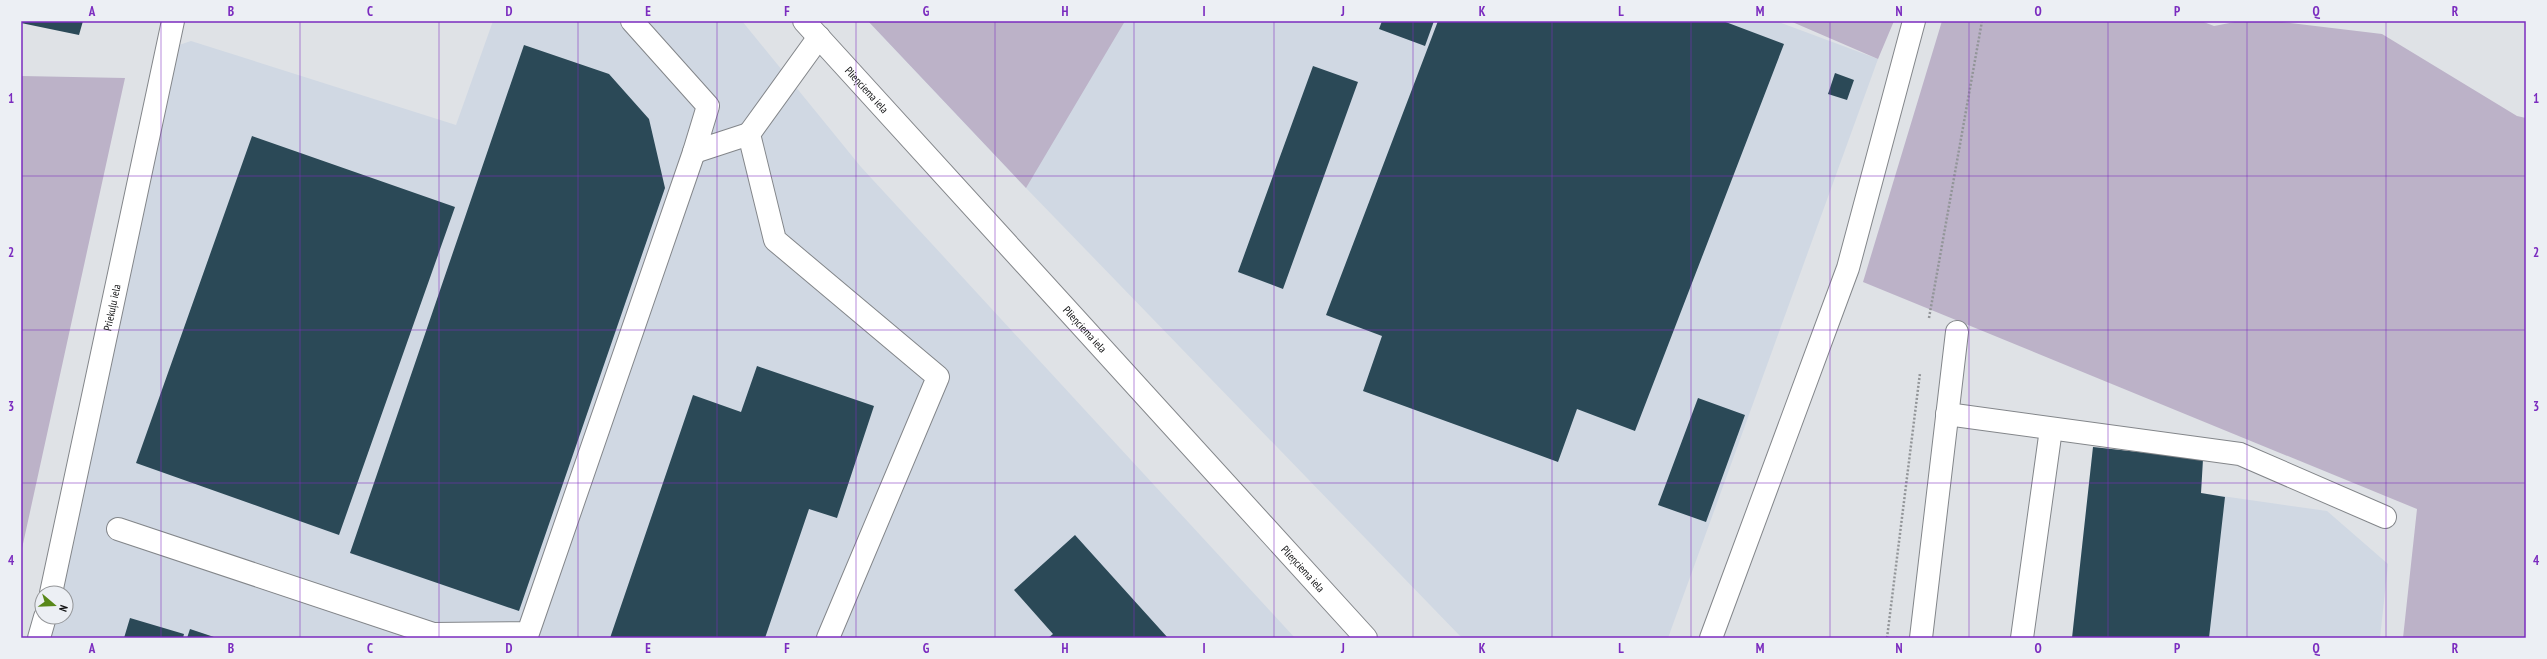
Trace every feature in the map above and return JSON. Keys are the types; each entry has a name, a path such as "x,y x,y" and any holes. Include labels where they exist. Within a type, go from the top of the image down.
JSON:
{"street":[{"name":"Priekuļu iela","path":"53,585 173,21"},
{"path":"118,529 433,634 528,633 694,152 708,106 632,21"},
{"name":"Plieņciema iela","path":"804,21 1366,638"},
{"path":"1711,638 1848,268 1914,21"},
{"path":"694,152 749,134 819,38"},
{"path":"749,134 775,240 938,377 828,638"},
{"path":"1921,638 1957,332"},
{"path":"1947,414 2240,454 2385,517"},
{"path":"2022,638 2051,429"},
{"path":"39,638 43,625"}],"path":[{"path":"1928,321 1982,21"},
{"path":"1887,638 1920,367"}],"shaded area":[{"path":"493,21 742,21 861,167 1295,638 49,638 52,625 74,625 74,585 61,585 176,46 191,41 456,125"},
{"path":"868,21 1776,21 1878,59 1668,638 1462,638 1026,188"},
{"path":"868,21 1125,21 1026,188"},
{"path":"1790,21 1894,21 1878,59"},
{"path":"1942,21 2201,21 2214,26 2240,21 2273,21 2382,34 2517,116 2526,118 2526,638 2403,638 2417,509 1863,282"},
{"path":"21,76 125,78 21,553"},
{"path":"2093,447 2203,459 2201,493 2327,511 2388,564 2380,638 2072,638"}],"building":[{"path":"21,21 83,21 79,35 21,23"},
{"path":"1382,21 1434,21 1425,46 1379,29"},
{"path":"1438,21 1723,21 1784,44 1635,431 1577,409 1558,462 1363,391 1382,336 1326,315"},
{"path":"524,45 609,74 649,119 665,188 519,611 350,553"},
{"path":"1313,66 1358,82 1283,289 1238,272"},
{"path":"1835,73 1854,80 1847,100 1828,94"},
{"path":"252,136 455,207 339,535 136,463"},
{"path":"757,366 874,406 837,518 809,509 765,638 610,638 693,395 741,412"},
{"path":"1698,398 1745,415 1706,522 1658,505"},
{"path":"2093,447 2203,459 2201,493 2225,497 2209,638 2072,638"},
{"path":"1075,535 1168,638 1048,638 1053,634 1014,590"},
{"path":"130,618 184,634 183,638 124,638"},
{"path":"190,629 217,638 187,638"}]}
